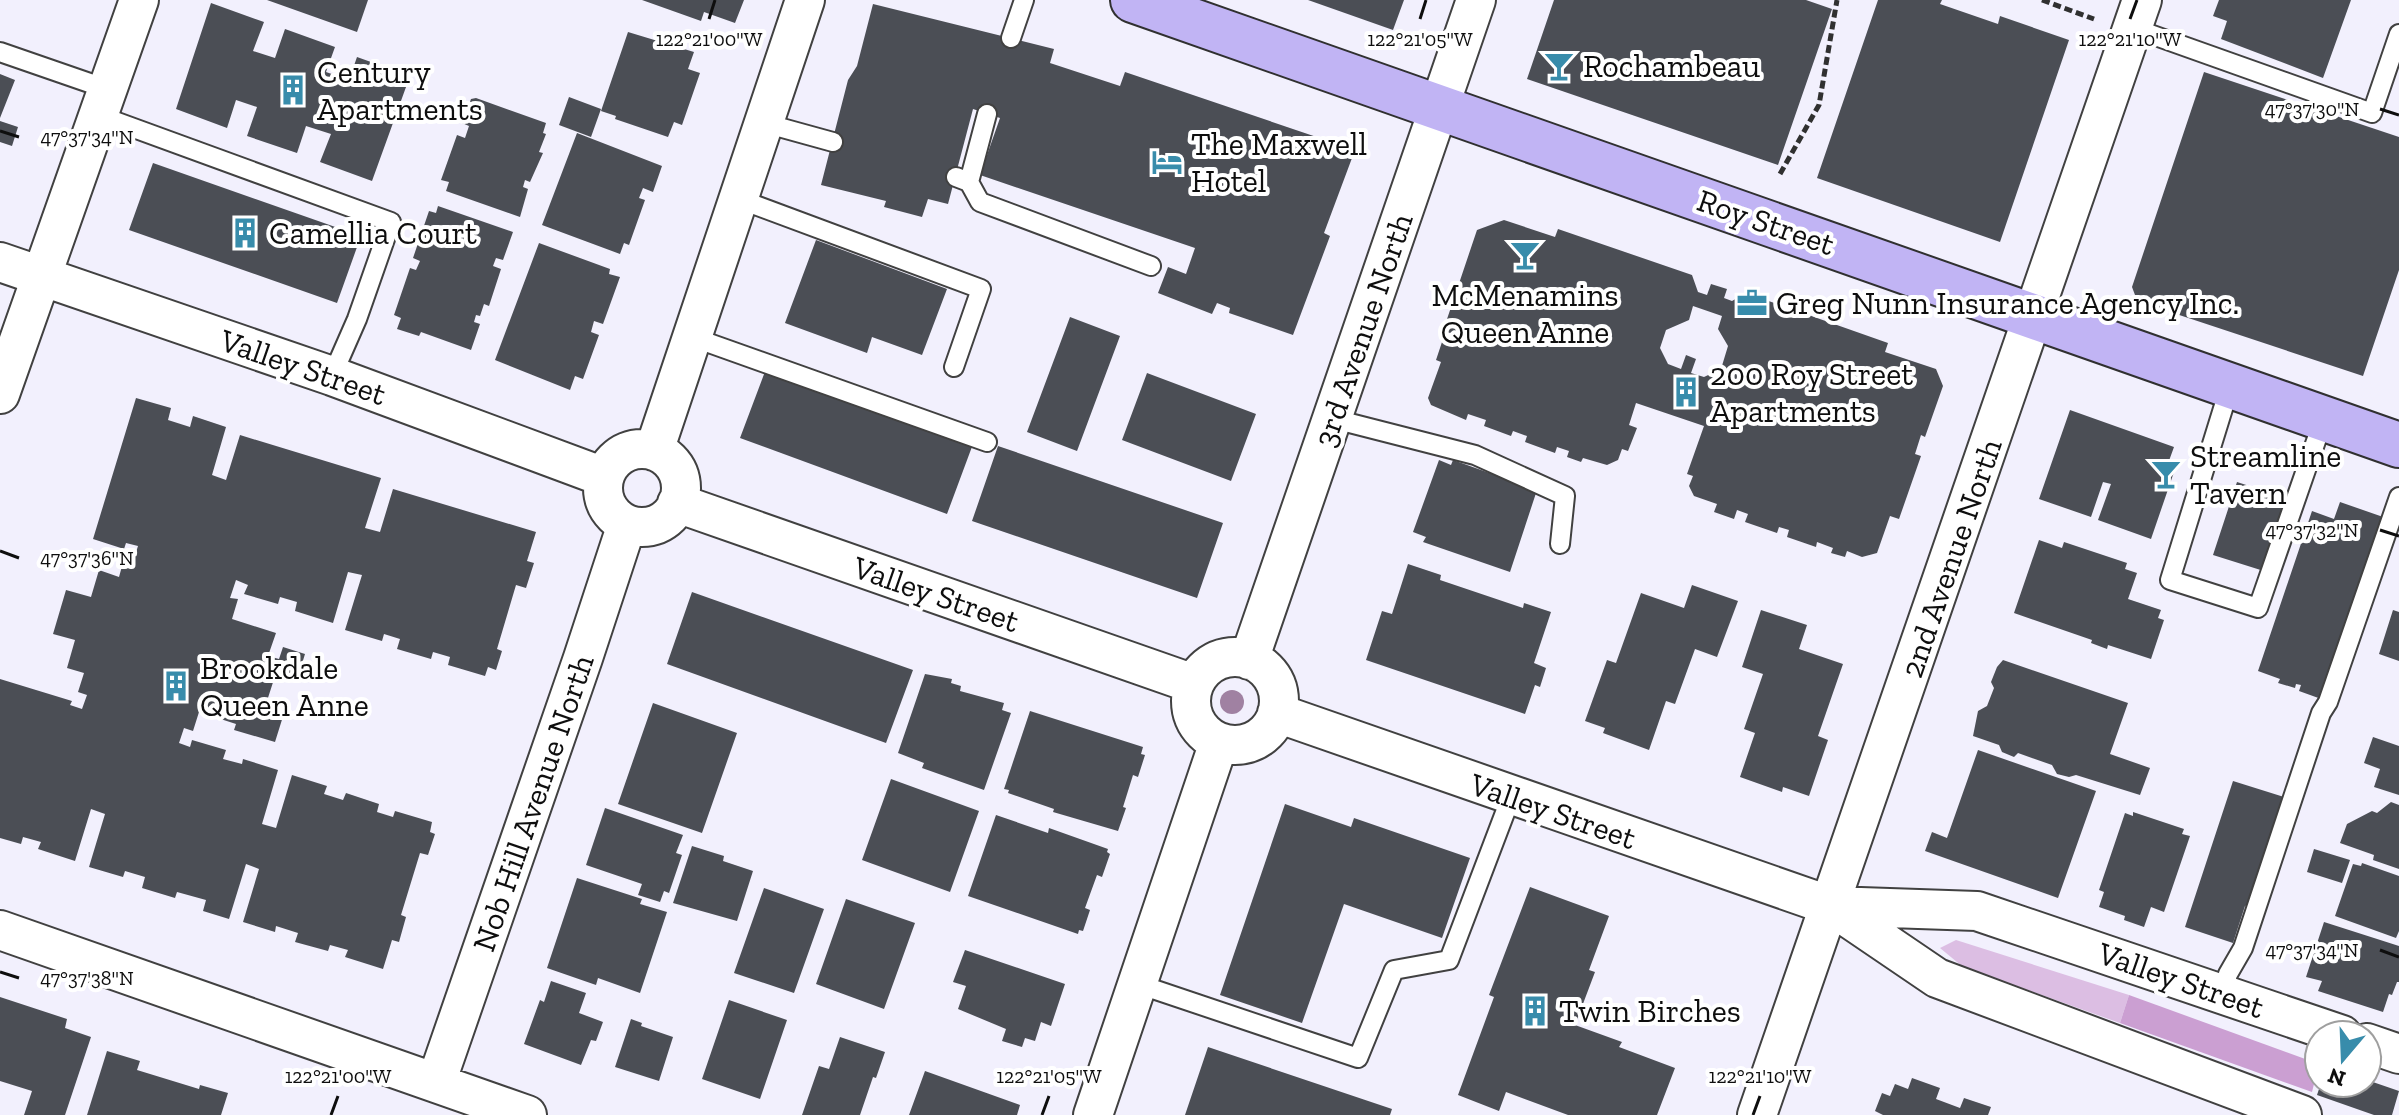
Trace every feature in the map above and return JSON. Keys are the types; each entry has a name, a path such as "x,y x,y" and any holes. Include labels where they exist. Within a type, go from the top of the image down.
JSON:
{"street":[{"path":"0,394 139,0"},
{"path":"654,451 805,0"},
{"name":"Roy Street","path":"1133,0 2399,445"},
{"name":"3rd Avenue North","path":"1249,660 1476,0"},
{"name":"2nd Avenue North","path":"1757,1115 2034,317 2125,16"},
{"name":"Valley Street","path":"0,262 332,376 604,477"},
{"path":"635,449 654,451 670,460 677,470 681,482 677,503 668,517 658,524 644,527 627,524 610,510 604,498 604,477 613,461 624,453 635,449"},
{"name":"Valley Street","path":"677,503 1194,684"},
{"name":"Nob Hill Avenue North","path":"436,1083 627,524"},
{"path":"1227,658 1249,660 1266,670 1274,681 1278,695 1277,713 1265,734 1254,742 1239,746 1219,742 1199,727 1193,714 1191,699 1194,684 1214,662 1227,658"},
{"name":"Valley Street","path":"1277,713 1831,906 1937,978 2302,1115"},
{"path":"1093,1115 1219,742"},
{"name":"Valley Street","path":"1831,906 1977,911 2303,1022"},
{"path":"0,930 527,1115"}],"lane":[{"path":"1011,38 1024,0"},
{"path":"2125,16 2372,113 2399,34"},
{"path":"0,52 103,102 391,222 357,319 332,376"},
{"path":"987,114 962,180 980,202 1151,266"},
{"path":"764,123 833,142"},
{"path":"739,199 981,289 954,367"},
{"path":"692,337 987,442"},
{"path":"2230,386 2170,580 2258,608 2324,418"},
{"path":"1334,419 1475,455 1565,496 1560,544"},
{"path":"2222,994 2228,974 2243,948 2321,713 2328,702 2399,497"},
{"path":"1138,984 1358,1058 1394,970 1449,960 1511,797"}],"path":[{"path":"1780,174 1819,105 1837,0"},
{"path":"2042,0 2125,16"}],"shaded area":[{"path":"1956,940 2129,995 2120,1023 1963,967 1940,948"},
{"path":"2129,995 2303,1058 2303,1089 2120,1023"}],"building":[{"path":"267,0 368,0 357,32"},
{"path":"642,0 744,0 735,23 704,12 701,21"},
{"path":"1308,0 1404,0 1393,30"},
{"path":"1554,0 1806,0 1832,9 1778,165 1527,79"},
{"path":"1878,0 1942,0 1940,4 1998,24 2000,16 2069,40 2000,242 1817,178"},
{"path":"2219,0 2351,0 2323,78 2221,39 2227,21 2213,16"},
{"name":"Century Apartments","path":"211,3 264,22 253,51 275,58 285,29 335,47 326,72 349,80 357,57 410,76 372,181 320,162 331,134 306,126 297,153 247,136 257,107 236,100 227,128 176,109"},
{"name":"The Maxwell Hotel","path":"873,4 1054,49 1050,63 1120,86 1125,72 1355,150 1324,233 1330,236 1293,335 1229,313 1230,308 1217,303 1212,314 1158,293 1168,267 1186,274 1195,248 980,175 1000,118 973,109 948,204 928,199 922,217 884,207 886,201 821,185 848,80 857,66"},
{"path":"628,32 694,52 688,69 700,73 682,125 674,122 668,137 601,111"},
{"path":"2204,72 2399,137 2399,270 2363,376 2143,303 2135,295 2132,287"},
{"path":"0,74 15,80 0,118"},
{"path":"569,97 601,109 591,137 559,125"},
{"path":"476,98 546,123 543,133 546,134 539,152 543,153 530,182 525,180 523,187 528,189 520,217 446,191 449,182 441,180 457,135 465,138 469,126 462,123 471,99"},
{"path":"0,121 18,127 12,146 0,142"},
{"path":"577,133 662,166 653,192 643,188 639,198 645,200 629,245 624,243 620,254 542,225"},
{"name":"Camellia Court","path":"153,163 361,236 337,303 129,230"},
{"path":"438,206 513,232 503,260 496,258 493,266 501,269 489,306 484,304 480,316 476,315 474,322 480,324 471,350 421,332 419,336 397,329 401,318 394,315 410,268 416,270 420,261 413,258 429,211 436,213"},
{"name":"200 Roy Street Apartments","path":"1504,220 1555,237 1558,229 1692,275 1698,292 1707,295 1711,284 1727,289 1724,298 1732,301 1746,293 1888,343 1885,352 1936,369 1943,386 1925,437 1921,435 1915,454 1921,456 1899,519 1890,516 1877,553 1862,557 1847,551 1845,557 1831,553 1833,548 1817,542 1816,547 1787,537 1789,530 1779,527 1777,533 1745,522 1748,514 1737,510 1734,519 1714,512 1717,504 1694,496 1689,486 1693,476 1687,474 1704,426 1636,403 1629,425 1637,428 1628,451 1622,449 1618,460 1607,465 1583,458 1581,462 1567,457 1569,451 1557,447 1555,453 1525,442 1527,436 1513,431 1511,436 1484,426 1486,420 1468,414 1466,420 1431,405 1428,398 1441,362 1436,360 1444,336 1452,339 1454,334 1443,331 1477,230","holes":["1693,306 1722,316 1718,329 1728,346 1721,369 1704,377 1691,373 1696,359 1686,355 1681,369 1668,364 1660,348 1666,330 1689,320"]},
{"path":"816,240 947,289 922,355 872,337 867,353 785,323"},
{"path":"539,243 610,269 609,274 620,277 603,324 594,321 591,332 599,335 583,379 575,376 570,390 495,360"},
{"path":"1070,317 1120,336 1077,451 1027,432"},
{"path":"766,369 973,444 947,514 740,438"},
{"path":"1147,373 1256,414 1231,481 1122,440"},
{"name":"Brookdale Queen Anne","path":"136,398 171,408 168,420 190,427 193,416 226,427 212,475 226,480 240,435 381,478 365,528 380,532 393,489 536,532 527,561 534,563 526,588 516,585 497,649 502,651 496,670 488,667 485,676 448,665 450,657 433,652 431,659 397,649 400,639 384,634 382,641 345,630 362,575 348,572 333,623 295,611 297,602 280,597 278,604 244,594 248,585 236,580 230,598 238,599 232,619 276,633 268,656 279,659 283,647 305,654 297,680 276,673 266,704 285,710 275,742 234,730 236,724 199,712 193,731 184,728 179,743 190,747 192,740 226,750 223,759 242,764 243,759 278,770 262,824 276,828 292,775 327,786 324,794 343,800 346,793 379,804 377,812 393,817 395,811 432,822 430,832 435,834 428,855 420,853 401,915 406,917 399,942 392,940 383,969 345,957 348,950 330,945 328,951 295,942 298,933 276,926 275,932 243,922 259,869 246,864 229,919 203,911 206,900 177,892 175,898 142,888 145,877 125,871 123,877 89,867 105,814 91,809 75,861 38,849 41,842 23,837 21,844 0,838 0,679 72,701 70,705 82,709 87,695 78,692 84,673 67,668 75,640 53,634 66,590 91,597 99,570 119,577 124,559 133,562 138,546 126,543 124,549 93,539"},
{"path":"2070,410 2174,447 2166,469 2174,472 2151,539 2098,520 2111,484 2103,482 2091,517 2039,499"},
{"path":"998,446 1223,523 1197,598 972,521"},
{"path":"1439,460 1451,465 1453,460 1537,490 1510,572 1423,542 1426,537 1413,532"},
{"path":"2237,482 2293,500 2267,572 2213,555"},
{"path":"2340,502 2386,518 2324,700 2299,691 2301,685 2296,684 2295,688 2278,683 2280,679 2258,671 2312,511 2334,519"},
{"path":"2039,540 2062,548 2064,542 2127,563 2125,569 2137,573 2128,599 2161,610 2158,618 2164,620 2151,659 2108,645 2107,649 2091,643 2092,640 2014,613"},
{"path":"1408,564 1441,575 1440,580 1523,608 1524,603 1551,612 1534,663 1546,668 1540,687 1535,685 1525,714 1366,660 1382,611 1392,614"},
{"path":"1692,585 1738,601 1717,657 1695,649 1675,704 1666,701 1649,750 1603,733 1605,728 1585,721 1607,660 1616,663 1641,593 1684,608"},
{"path":"692,592 913,670 886,743 667,664"},
{"path":"1761,610 1807,625 1799,649 1843,664 1818,736 1828,740 1809,796 1783,787 1782,792 1740,777 1755,733 1744,729 1763,674 1742,667"},
{"path":"2393,610 2399,612 2399,661 2379,654"},
{"path":"2003,660 2128,703 2110,754 2150,768 2140,795 2076,775 2057,774 2052,765 2018,753 2014,757 2002,752 1999,745 1973,736 1978,711 1987,706 1994,688 1991,682"},
{"path":"925,674 952,679 951,683 961,686 960,691 1004,703 1002,710 1011,713 984,790 922,768 924,763 898,753"},
{"path":"653,703 737,733 702,833 618,804"},
{"path":"1030,711 1143,747 1141,754 1145,755 1138,777 1133,775 1118,831 1053,812 1054,809 1004,789"},
{"path":"2373,737 2399,746 2399,795 2374,787 2380,769 2364,763"},
{"path":"1978,750 2096,791 2058,898 1925,851 1932,832 1947,838"},
{"path":"891,779 979,811 950,892 862,860"},
{"path":"2233,781 2284,797 2251,904 2245,906 2233,943 2185,927"},
{"path":"2391,802 2399,805 2399,869 2373,860 2374,855 2340,843 2347,824 2372,811 2377,813"},
{"path":"1285,804 1351,827 1354,818 1470,858 1442,938 1344,904 1302,1023 1220,995"},
{"path":"605,808 683,835 676,853 682,855 669,893 664,891 660,902 638,895 642,884 586,865"},
{"path":"2133,812 2184,829 2182,834 2190,836 2164,912 2151,907 2144,927 2099,907 2104,892 2099,890 2125,813 2133,816"},
{"path":"996,815 1048,833 1049,828 1108,849 1110,854 1102,877 1097,875 1085,908 1090,910 1083,931 1079,930 1078,934 968,896"},
{"path":"692,846 724,856 723,861 753,871 737,921 673,903"},
{"path":"2314,849 2350,860 2342,883 2307,872"},
{"path":"2362,863 2399,876 2399,931 2396,938 2335,916 2353,864 2361,866"},
{"path":"577,878 642,899 640,904 667,912 640,993 598,978 596,985 547,968"},
{"name":"Twin Birches","path":"1530,887 1609,916 1589,970 1595,972 1575,1025 1622,1042 1619,1047 1675,1068 1657,1115 1568,1115 1506,1092 1499,1111 1458,1095 1494,997 1489,995"},
{"path":"764,888 824,909 794,993 734,973"},
{"path":"846,899 915,923 884,1009 816,984"},
{"path":"2324,922 2399,946 2399,982 2392,995 2389,994 2383,1012 2318,991 2322,981 2306,977"},
{"path":"965,950 1065,984 1051,1026 1041,1022 1035,1041 1025,1038 1022,1047 1002,1041 1006,1029 958,1009 966,986 953,982"},
{"path":"551,981 586,993 579,1013 603,1022 596,1041 591,1040 581,1065 524,1044 540,1000 544,1002"},
{"path":"0,997 67,1019 65,1028 91,1037 65,1115 24,1115 32,1091 0,1081"},
{"path":"729,1000 787,1020 760,1099 702,1079"},
{"path":"631,1019 642,1023 641,1026 673,1037 659,1081 615,1067"},
{"path":"840,1037 885,1052 860,1115 802,1115 819,1066 829,1069"},
{"path":"1208,1047 1392,1109 1390,1115 1185,1115"},
{"path":"107,1051 140,1061 137,1070 199,1089 200,1085 228,1093 221,1115 87,1115"},
{"path":"925,1071 1020,1105 1017,1115 909,1115"},
{"path":"1912,1078 1940,1088 1936,1099 1960,1108 1964,1098 1991,1107 1988,1115 1883,1115 1875,1111 1882,1093 1890,1096 1895,1084 1908,1089"},
{"path":"2383,1086 2399,1091 2392,1115 2374,1115 2328,1099 2383,1099"}],"place":[{"name":"Rochambeau","path":"1559,66"},
{"name":"Century Apartments","path":"293,90"},
{"name":"The Maxwell Hotel","path":"1167,162"},
{"name":"Camellia Court","path":"245,233"},
{"name":"McMenamins Queen Anne","path":"1525,255"},
{"name":"Greg Nunn Insurance Agency Inc.","path":"1752,303"},
{"name":"200 Roy Street Apartments","path":"1686,392"},
{"name":"Streamline Tavern","path":"2166,474"},
{"name":"Brookdale Queen Anne","path":"176,686"},
{"name":"Twin Birches","path":"1535,1011"}]}
